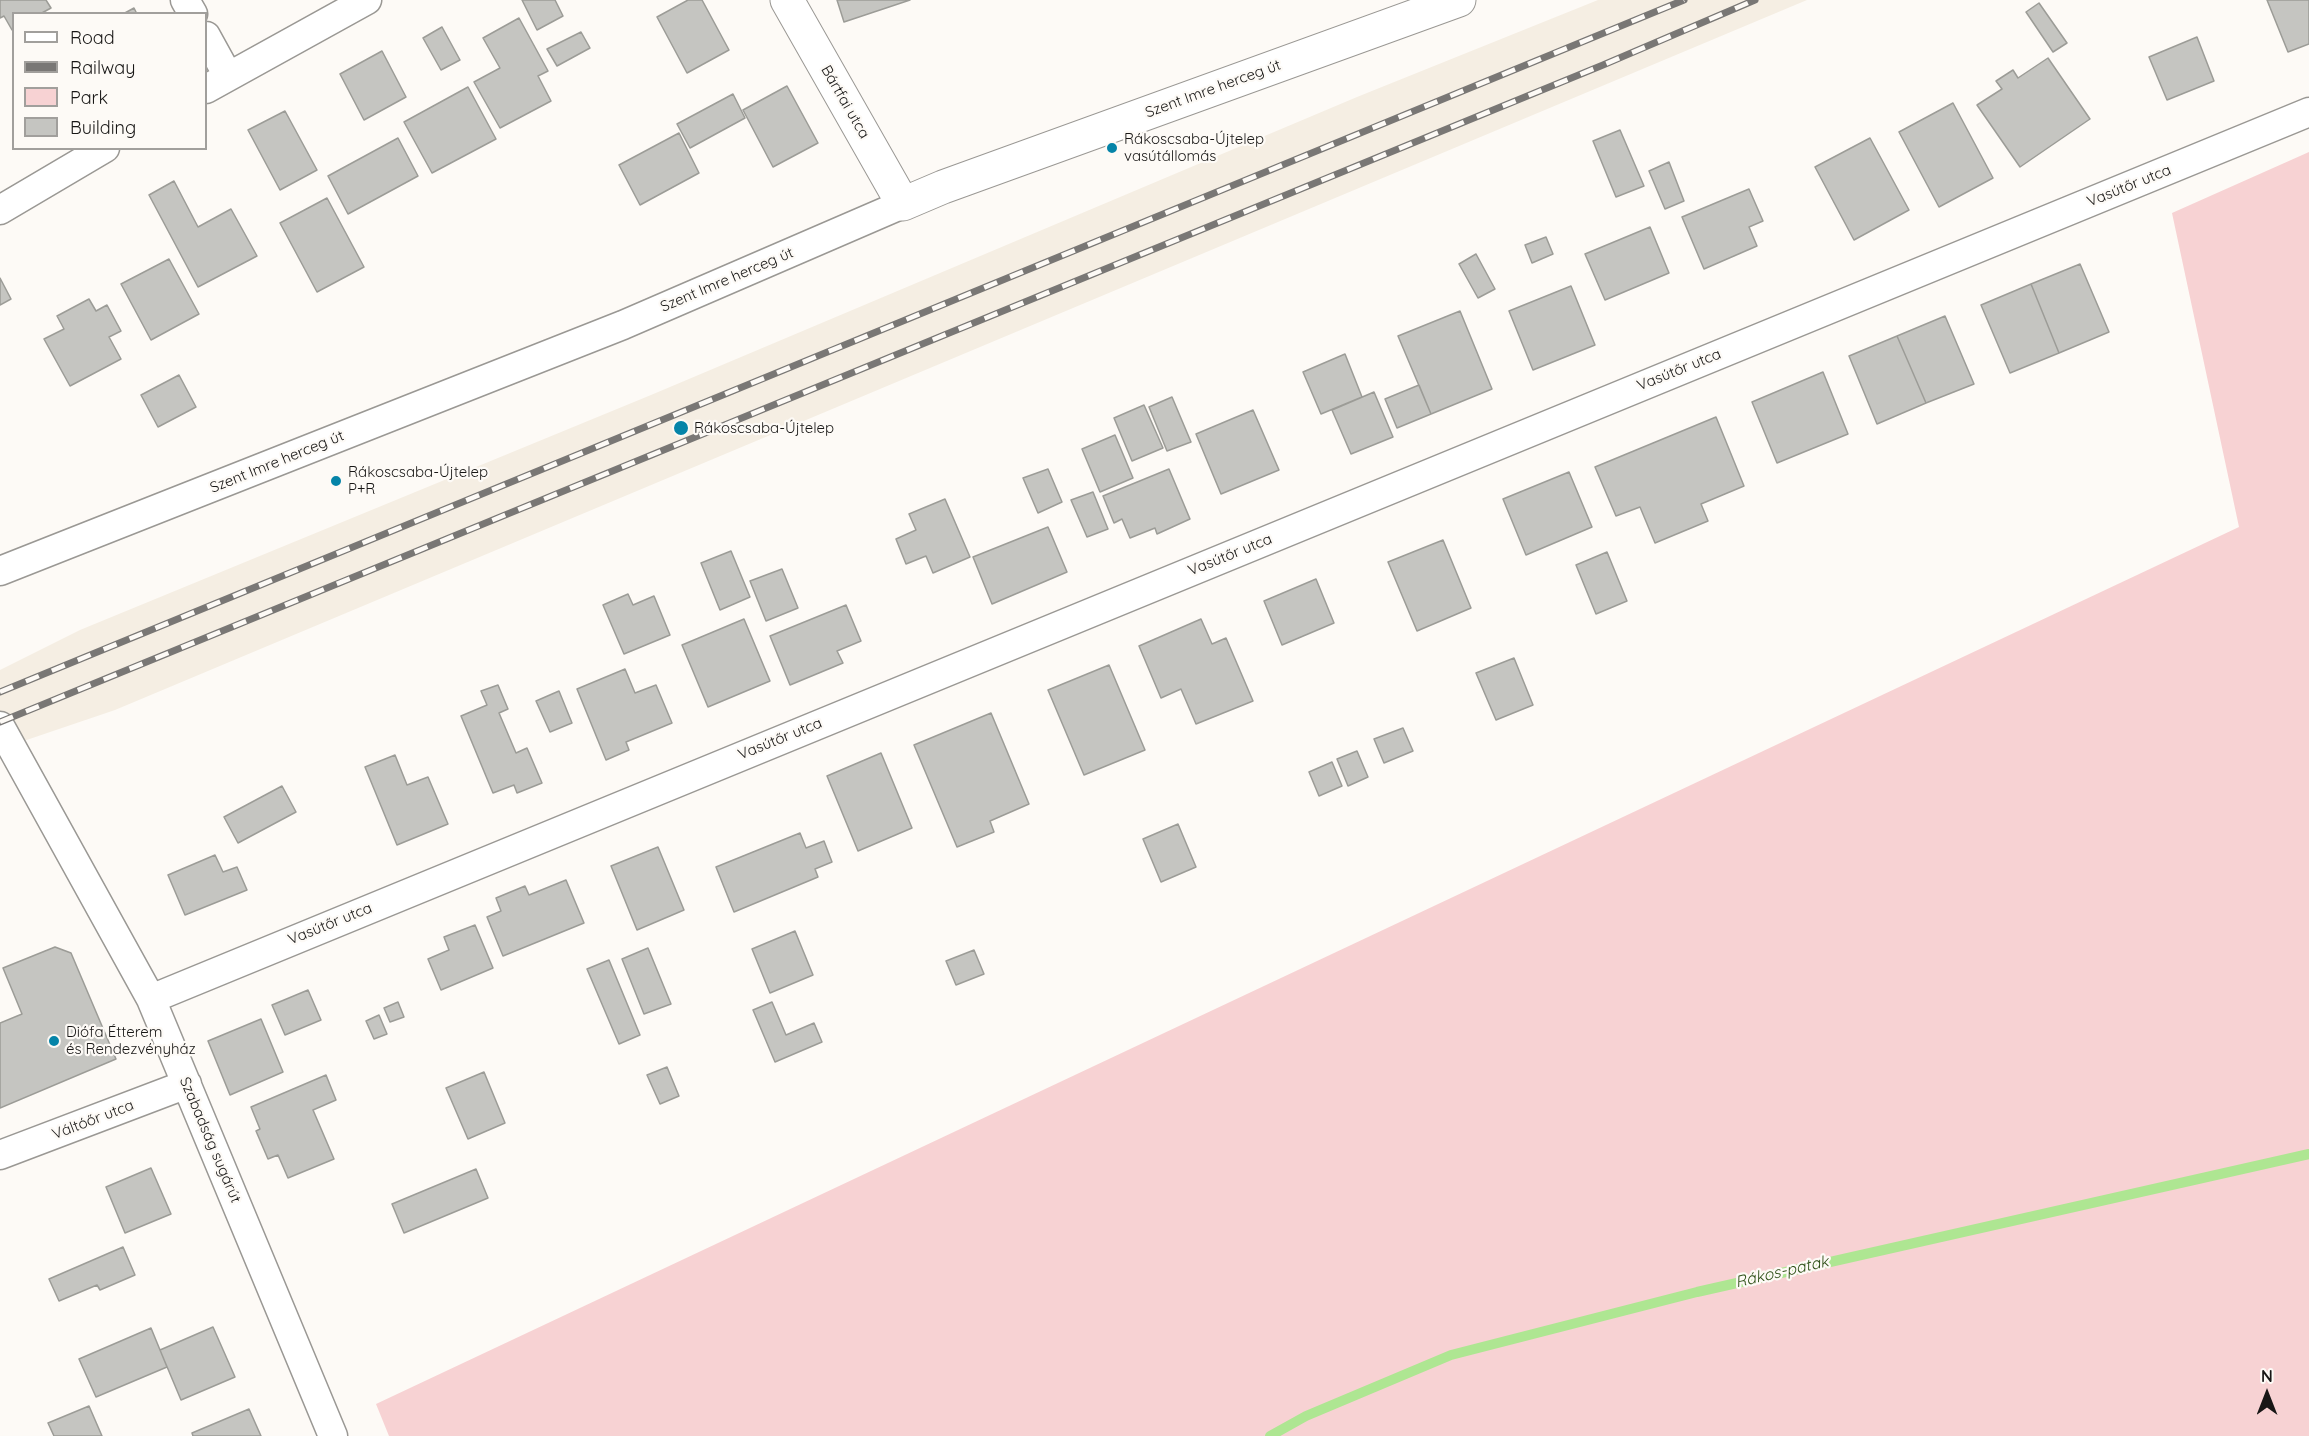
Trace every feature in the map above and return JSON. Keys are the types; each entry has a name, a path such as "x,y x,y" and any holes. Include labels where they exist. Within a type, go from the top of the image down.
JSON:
{"street":[{"path":"207,40 217,83 367,0"},
{"name":"Bártfai utca","path":"787,0 903,204"},
{"name":"Szent Imre herceg út","path":"0,571 623,325 943,187 1459,0"},
{"name":"Vasútőr utca","path":"151,999 2309,111"},
{"path":"0,210 102,150"},
{"name":"Szabadság sugárút","path":"0,726 151,999 333,1436"},
{"name":"Váltóőr utca","path":"0,1155 187,1084"}],"shaded area":[{"path":"1598,0 1807,0 115,710 0,749 0,670 80,630 651,395 1357,97"}],"green space":[{"path":"2309,152 2309,1436 389,1436 376,1404 2239,527 2172,213"}],"building":[{"path":"0,0 46,0 51,8 44,12 12,12 12,30 4,16 0,18"},
{"path":"522,0 555,0 563,16 537,30"},
{"path":"688,0 702,0 729,50 687,73 657,17"},
{"path":"837,0 910,0 844,22"},
{"path":"2267,0 2309,0 2309,44 2288,52"},
{"path":"2039,3 2067,43 2053,52 2026,12"},
{"path":"519,18 548,71 538,76 551,101 500,128 474,82 500,68 483,38"},
{"path":"442,27 460,60 441,70 423,38"},
{"path":"581,32 590,48 557,66 547,49"},
{"path":"2197,37 2214,81 2167,100 2149,57"},
{"path":"382,51 406,97 364,120 340,74"},
{"path":"2048,58 2090,119 2020,167 1977,105 2002,89 1996,81 2013,70 2018,78"},
{"path":"787,86 818,143 773,167 743,110"},
{"path":"468,87 496,139 432,173 404,122"},
{"path":"733,94 745,118 690,148 677,124"},
{"path":"1953,103 1993,178 1939,207 1899,132"},
{"path":"285,111 317,170 280,190 248,130"},
{"path":"1620,130 1644,186 1616,197 1593,141"},
{"path":"679,133 699,173 640,205 619,165"},
{"path":"398,138 418,176 348,214 328,176"},
{"path":"1870,138 1909,210 1854,240 1815,167"},
{"path":"1669,162 1684,201 1665,209 1649,171"},
{"path":"174,181 198,227 231,209 257,256 198,287 149,195"},
{"path":"1749,189 1763,221 1749,227 1757,246 1704,269 1682,217"},
{"path":"327,198 364,267 317,292 280,223"},
{"path":"1650,227 1669,273 1605,300 1585,254"},
{"path":"1546,237 1553,254 1532,263 1525,245"},
{"path":"1476,254 1495,289 1478,298 1459,264"},
{"path":"169,259 199,314 151,340 121,284"},
{"path":"2080,264 2109,332 2059,353 2031,284"},
{"path":"0,278 11,299 0,305"},
{"path":"2031,284 2059,353 2010,373 1981,305"},
{"path":"1571,286 1595,345 1533,370 1509,311"},
{"path":"89,299 96,311 107,305 121,331 109,337 121,359 70,386 44,339 64,329 57,316"},
{"path":"1460,311 1492,389 1431,414 1398,336"},
{"path":"1945,316 1974,384 1926,403 1897,336"},
{"path":"1897,336 1926,403 1877,424 1849,356"},
{"path":"1345,354 1362,397 1321,414 1303,372"},
{"path":"1823,372 1848,434 1777,463 1752,402"},
{"path":"179,375 196,407 158,427 141,395"},
{"path":"1419,385 1431,414 1397,428 1385,399"},
{"path":"1374,392 1393,437 1351,454 1332,410"},
{"path":"1172,397 1191,442 1167,451 1149,407"},
{"path":"1144,405 1163,448 1132,461 1114,418"},
{"path":"1253,410 1279,470 1221,494 1196,434"},
{"path":"1716,417 1744,486 1701,504 1708,521 1655,543 1640,507 1616,516 1595,467"},
{"path":"1115,435 1133,478 1100,492 1082,449"},
{"path":"1048,469 1062,502 1038,513 1023,478"},
{"path":"1169,469 1190,519 1157,534 1155,528 1130,538 1122,519 1114,523 1103,496"},
{"path":"1569,472 1592,527 1526,555 1503,499"},
{"path":"1093,492 1108,529 1087,537 1071,500"},
{"path":"945,499 970,557 933,573 926,556 906,564 896,539 916,530 909,514"},
{"path":"1048,527 1067,572 992,604 973,557"},
{"path":"1443,540 1471,608 1417,631 1388,562"},
{"path":"731,551 750,597 720,610 701,563"},
{"path":"1607,552 1627,601 1596,614 1576,565"},
{"path":"782,569 798,608 766,621 750,581"},
{"path":"1316,579 1334,623 1282,645 1264,601"},
{"path":"628,594 633,605 654,596 670,635 624,654 603,605"},
{"path":"846,605 861,641 837,651 843,663 790,685 770,636"},
{"path":"744,619 770,681 708,707 682,645"},
{"path":"1201,619 1212,644 1226,638 1253,701 1196,724 1181,689 1161,698 1139,646"},
{"path":"1514,658 1533,705 1496,720 1476,673"},
{"path":"1109,665 1145,750 1084,775 1048,690"},
{"path":"625,669 635,693 656,685 672,723 626,742 629,750 606,760 577,689"},
{"path":"498,685 508,709 499,713 516,753 527,748 542,783 517,793 514,785 493,793 461,716 487,705 481,691"},
{"path":"559,691 572,723 550,732 536,701"},
{"path":"991,713 1029,804 990,821 994,832 957,847 914,745"},
{"path":"1403,728 1413,751 1384,763 1374,739"},
{"path":"1357,751 1368,777 1348,786 1337,759"},
{"path":"881,753 912,828 858,851 827,776"},
{"path":"395,755 407,785 428,777 448,824 397,845 365,767"},
{"path":"1332,762 1342,786 1319,796 1309,772"},
{"path":"282,786 296,812 238,843 224,817"},
{"path":"1178,824 1196,867 1161,882 1143,839"},
{"path":"800,833 806,848 824,841 832,862 815,869 818,877 734,912 716,867"},
{"path":"658,847 684,910 637,930 611,866"},
{"path":"215,855 223,872 237,867 247,890 185,915 168,875"},
{"path":"566,880 584,923 503,956 487,917 501,911 496,898 525,886 529,895"},
{"path":"475,925 493,968 441,990 428,959 449,950 444,937"},
{"path":"795,931 813,975 770,993 752,949"},
{"name":"Diófa Étterem és Rendezvényház","path":"55,947 71,953 116,1059 0,1108 0,1023 22,1014 3,968"},
{"path":"648,948 671,1004 644,1014 622,959"},
{"path":"974,950 984,974 956,985 946,961"},
{"path":"609,960 640,1035 619,1044 587,969"},
{"path":"308,990 321,1020 285,1035 272,1005"},
{"path":"398,1002 404,1017 390,1022 384,1008"},
{"path":"772,1002 786,1035 814,1023 822,1042 775,1062 753,1010"},
{"path":"379,1015 387,1034 374,1039 366,1021"},
{"path":"261,1019 283,1072 230,1095 208,1041"},
{"path":"667,1067 679,1096 660,1104 647,1075"},
{"path":"484,1072 505,1123 468,1139 446,1088"},
{"path":"326,1075 336,1100 313,1110 334,1159 288,1178 278,1155 268,1159 256,1131 260,1129 251,1107"},
{"path":"151,1168 171,1214 125,1233 106,1187"},
{"path":"476,1169 488,1198 404,1233 392,1204"},
{"path":"123,1247 135,1275 100,1290 97,1285 59,1301 49,1279"},
{"path":"213,1327 235,1377 181,1400 160,1350"},
{"path":"151,1328 167,1367 96,1397 79,1359"},
{"path":"89,1406 102,1436 54,1436 48,1423"},
{"path":"249,1409 261,1436 193,1436 192,1433"}],"waterway":[{"name":"Rákos-patak","path":"1270,1436 1306,1416 1451,1355 1697,1292 2309,1154"}],"railway":[{"path":"0,692 1684,0"},
{"path":"0,722 1603,65 1755,0"}],"place":[{"name":"Rákoscsaba-Újtelep vasútállomás","path":"1112,148"},
{"name":"Rákoscsaba-Újtelep","path":"681,428"},
{"name":"Rákoscsaba-Újtelep P+R","path":"336,481"},
{"name":"Diófa Étterem és Rendezvényház","path":"54,1041"}]}
